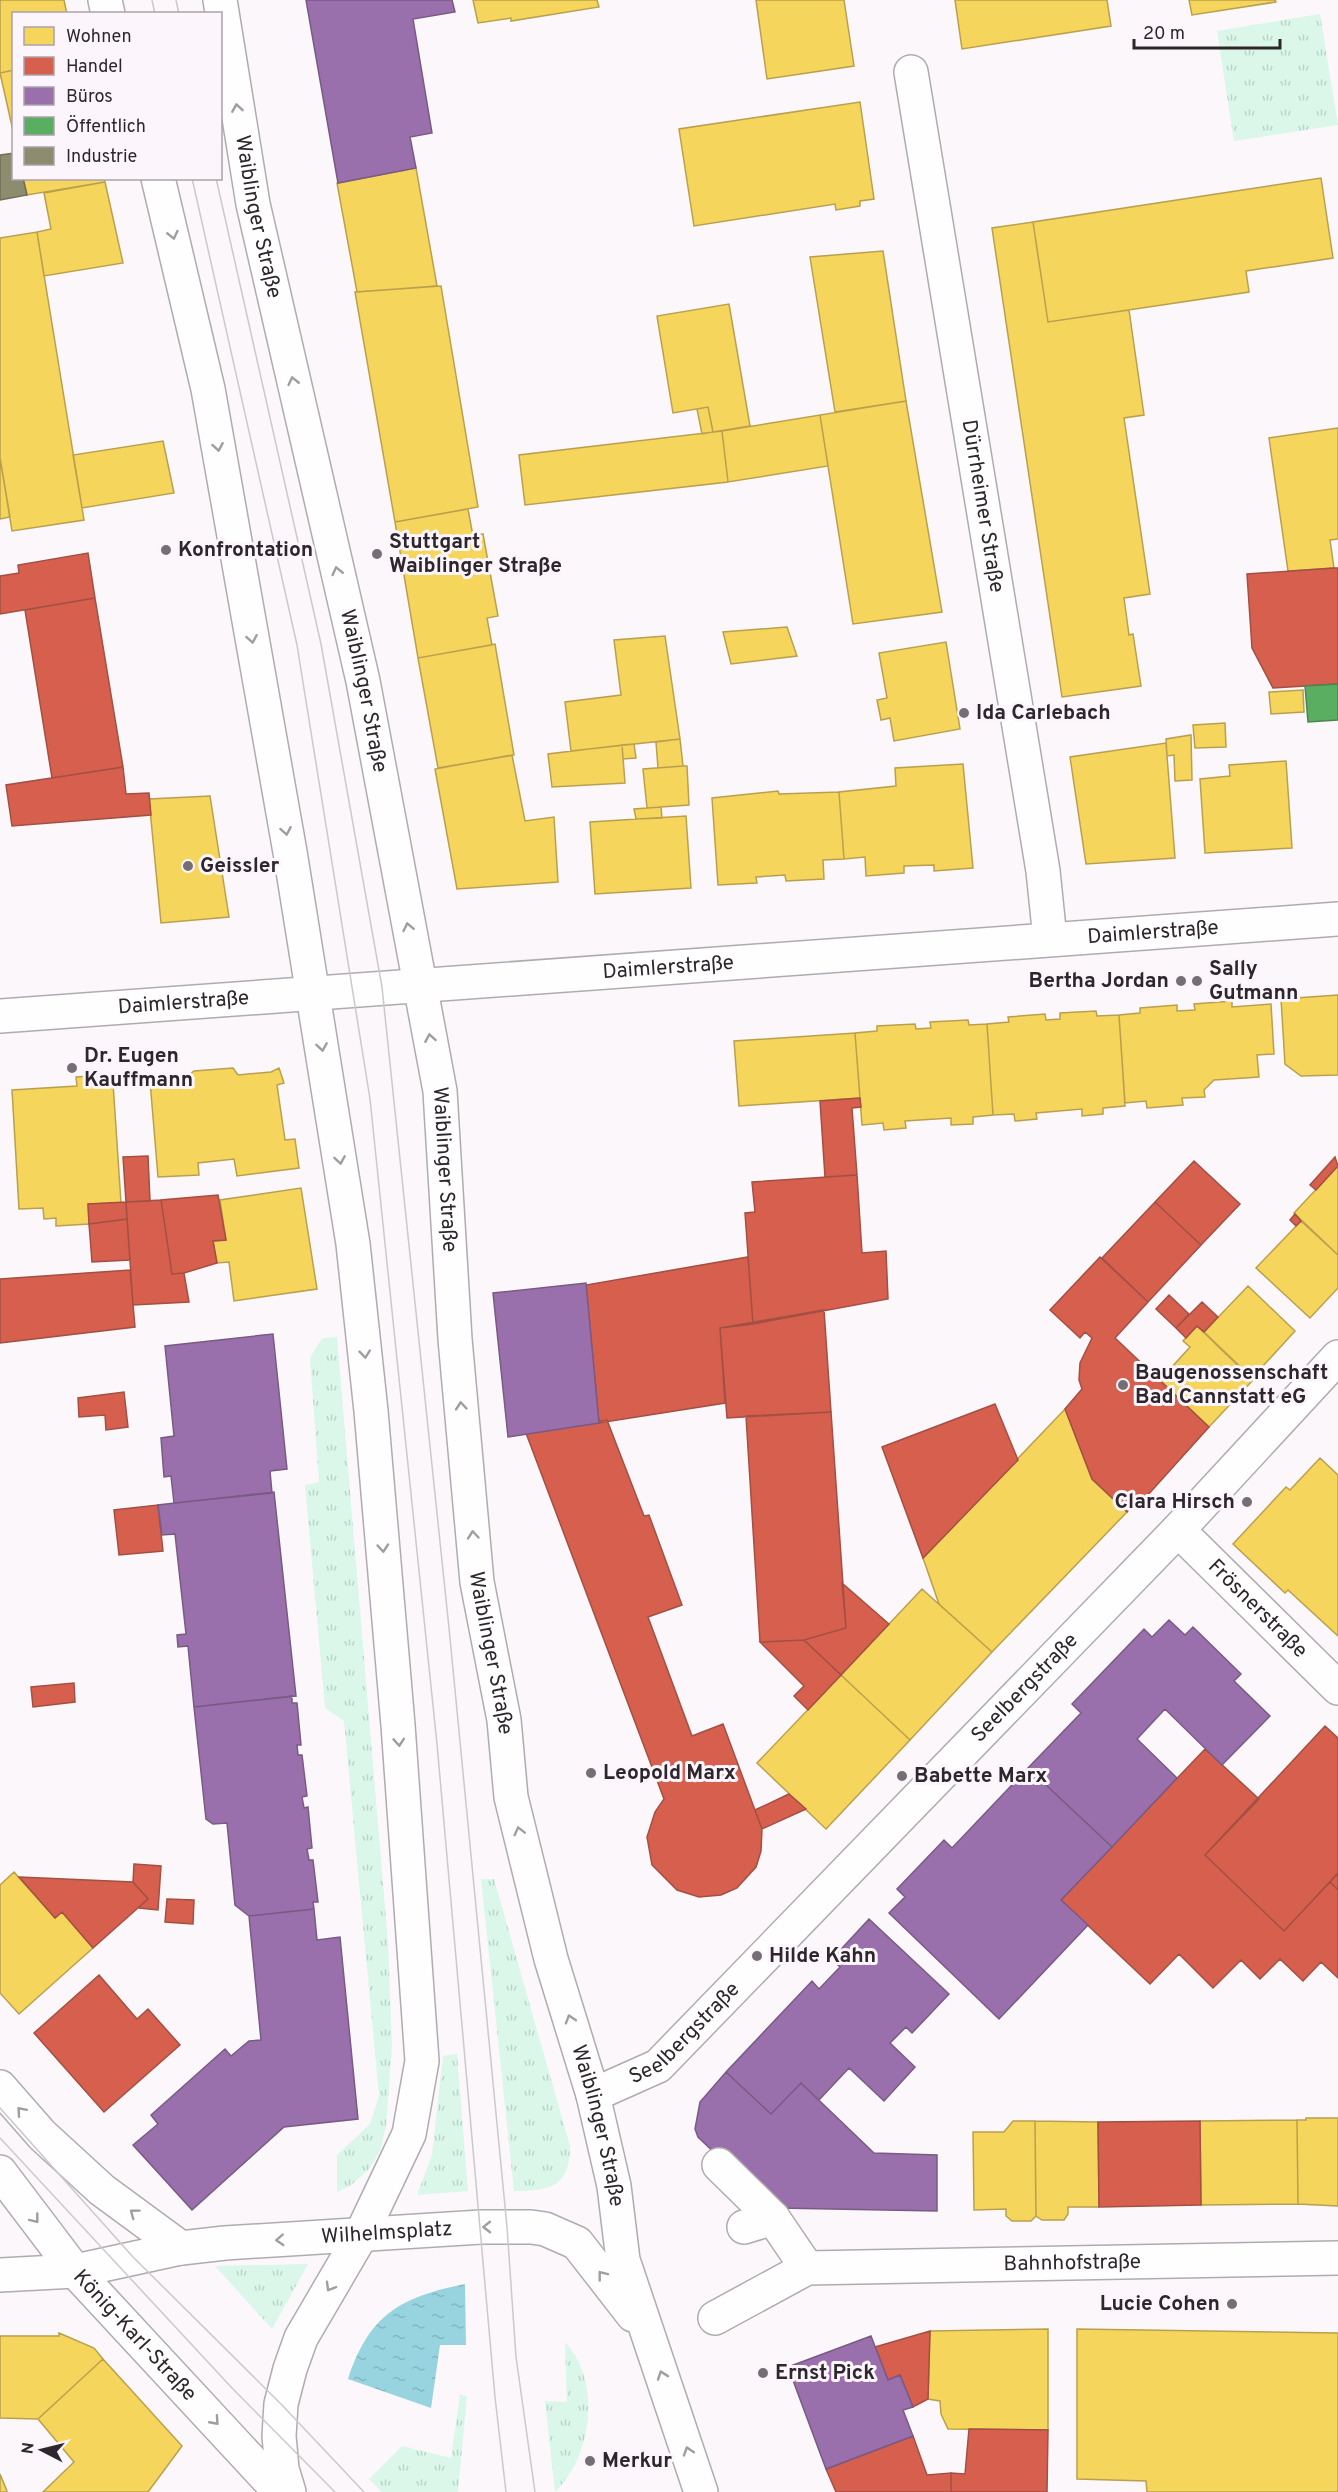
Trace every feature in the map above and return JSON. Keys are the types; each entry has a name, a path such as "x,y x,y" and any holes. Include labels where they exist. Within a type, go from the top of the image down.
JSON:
{"main road":[{"name":"Waiblinger Straße","path":"222,12 253,204 363,681 421,984 443,1120 455,1339 477,1582 504,1720 511,1797 551,1959 593,2095 614,2186 623,2260 650,2338"},
{"name":"Dürrheimer Straße","path":"910,72 1043,871 1050,939"},
{"path":"158,180 208,389 313,992 353,1245 371,1411 398,1725 422,2061 409,2134 360,2237 301,2338 290,2369 281,2404 279,2436 282,2469 289,2492"},
{"name":"Daimlerstraße","path":"0,1016 1338,919"},
{"name":"Seelbergstraße","path":"593,2095 658,2066 1178,1530 1338,1357"},
{"name":"Frösnerstraße","path":"1178,1530 1338,1688"},
{"path":"0,2087 42,2135 102,2190 181,2248"},
{"path":"719,2165 757,2220 807,2268"},
{"name":"König-Karl-Straße","path":"0,2172 75,2271 280,2492"},
{"name":"Wilhelmsplatz","path":"0,2275 75,2271 181,2248 266,2240 360,2237 481,2227 545,2229 577,2243 650,2338"},
{"name":"Bahnhofstraße","path":"715,2318 807,2268 1338,2258"},
{"path":"650,2338 701,2492"}],"green space":[{"path":"1320,14 1338,125 1234,141 1217,31"},
{"path":"337,1337 388,1943 392,2046 386,2126 380,2151 369,2169 350,2186 337,2192 337,2155 370,2124 379,2096 344,1721 325,1708 305,1485 319,1482 310,1358 322,1338"},
{"path":"481,1879 494,1879 570,2146 569,2160 562,2178 548,2188 538,2190 514,2191"},
{"path":"457,2054 468,2191 417,2195 432,2155 443,2056"},
{"path":"308,2264 272,2329 215,2266"},
{"path":"565,2342 577,2358 584,2377 588,2397 588,2418 577,2459 568,2477 555,2492 545,2401 567,2402"},
{"path":"460,2395 467,2396 458,2492 382,2492 369,2479 402,2446 451,2458"}],"water":[{"path":"465,2284 466,2345 440,2345 431,2408 348,2379 366,2339 390,2312 422,2295"}],"building: Wohnen":[{"path":"0,0 64,0 67,12 12,12 12,70 0,73"},
{"path":"473,0 597,0 599,7 511,21 511,18 478,23"},
{"path":"756,0 844,0 854,66 767,79"},
{"path":"955,0 1107,0 1111,26 962,49"},
{"path":"1189,0 1275,0 1276,2 1192,15"},
{"path":"12,70 12,126 0,73"},
{"path":"860,102 874,199 860,201 860,206 836,210 835,204 694,226 679,129"},
{"path":"416,168 437,286 357,292 337,183"},
{"path":"1321,178 1333,258 1246,271 1249,292 1048,322 1033,222"},
{"path":"23,180 104,180 105,182 27,195"},
{"path":"105,182 123,263 44,276 37,232 51,229 44,193"},
{"path":"1033,222 1048,322 1129,310 1144,415 1124,418 1150,594 1124,598 1129,635 1133,634 1141,686 1062,697 992,228"},
{"path":"37,232 84,520 12,531 0,458 0,238"},
{"path":"883,251 906,401 835,412 810,257"},
{"path":"441,286 478,507 395,522 355,292"},
{"path":"729,304 750,426 713,432 708,407 673,413 657,316"},
{"path":"906,401 942,612 853,624 820,415"},
{"path":"708,407 713,432 702,434 697,409"},
{"path":"820,415 828,466 728,482 722,431"},
{"path":"1338,428 1338,539 1330,540 1334,568 1288,571 1269,438"},
{"path":"722,431 728,482 525,505 519,455"},
{"path":"163,441 174,493 82,508 73,455"},
{"path":"0,458 10,517 0,519"},
{"path":"468,509 473,536 483,534 498,616 487,618 492,645 418,658 395,522"},
{"path":"787,627 797,656 731,664 723,632"},
{"path":"665,636 680,739 571,751 565,702 621,695 614,640"},
{"path":"946,642 960,729 894,741 890,718 881,720 877,700 887,698 879,653"},
{"path":"495,644 514,755 438,768 418,658"},
{"path":"1303,690 1304,712 1271,714 1269,692"},
{"path":"1225,723 1226,747 1195,748 1193,725"},
{"path":"1191,735 1192,780 1175,781 1174,755 1167,756 1166,739"},
{"path":"680,739 683,766 658,768 656,742"},
{"path":"1166,743 1175,858 1086,864 1070,757"},
{"path":"634,744 636,758 623,759 622,745"},
{"path":"622,745 625,783 552,787 548,754"},
{"path":"512,755 525,821 554,817 558,882 457,889 435,769"},
{"path":"1286,761 1292,848 1205,853 1200,779 1230,776 1229,765"},
{"path":"963,764 973,868 934,871 934,865 904,866 904,873 866,876 865,857 844,859 839,792 896,786 895,768"},
{"path":"687,766 689,805 647,808 643,769"},
{"path":"778,791 779,794 839,792 844,859 823,860 824,879 786,881 785,875 756,877 757,883 718,885 712,798"},
{"name":"Geissler","path":"210,796 229,917 161,923 149,799"},
{"path":"661,807 662,818 636,819 634,809"},
{"path":"686,816 691,888 595,894 590,822"},
{"path":"1338,995 1338,1075 1301,1076 1285,1064 1281,999"},
{"path":"1232,1001 1232,1007 1271,1004 1274,1054 1257,1055 1259,1077 1214,1080 1204,1090 1205,1097 1182,1098 1183,1105 1147,1108 1146,1101 1125,1103 1119,1015 1140,1013 1140,1008 1177,1005 1177,1011 1195,1010 1194,1004"},
{"path":"1096,1011 1097,1016 1119,1015 1125,1106 1103,1108 1103,1114 1082,1116 1082,1109 1036,1113 1037,1119 1015,1121 1014,1114 993,1115 987,1024 1009,1022 1008,1017 1045,1014 1046,1020 1060,1019 1060,1013"},
{"path":"968,1020 969,1025 987,1024 993,1115 973,1117 973,1124 951,1125 951,1118 905,1121 906,1128 884,1130 883,1123 862,1125 855,1033 877,1031 877,1026 915,1024 916,1029 931,1028 930,1022"},
{"path":"855,1033 860,1098 739,1106 734,1041"},
{"path":"233,1068 238,1075 271,1072 279,1068 284,1083 277,1085 285,1140 295,1139 299,1168 237,1176 234,1159 198,1163 199,1175 158,1177 150,1081 185,1078 194,1071"},
{"path":"108,1075 109,1084 113,1083 121,1203 88,1204 89,1224 56,1226 56,1218 44,1219 43,1208 19,1209 12,1090 77,1086 76,1077"},
{"path":"1338,1166 1338,1255 1294,1213"},
{"path":"301,1188 317,1289 234,1301 229,1262 217,1263 213,1241 226,1240 220,1200"},
{"path":"1301,1221 1338,1255 1338,1288 1310,1318 1256,1268"},
{"path":"1248,1286 1295,1331 1252,1378 1204,1332"},
{"path":"1197,1326 1253,1380 1209,1427 1160,1380 1190,1347 1183,1341"},
{"path":"1065,1409 1092,1479 1127,1512 992,1652 939,1604 923,1558"},
{"path":"1320,1458 1338,1475 1338,1636 1288,1590 1285,1593 1233,1544 1286,1487 1290,1490"},
{"path":"922,1589 992,1652 910,1740 841,1675"},
{"path":"841,1675 910,1740 826,1829 757,1763"},
{"path":"14,1872 55,1918 62,1912 93,1948 19,2014 0,1993 0,1885"},
{"path":"1306,2118 1338,2118 1338,2206 1298,2204 1297,2120 1306,2120"},
{"path":"1297,2120 1298,2204 1201,2205 1200,2121"},
{"path":"1013,2121 1035,2121 1036,2216 1031,2221 1012,2221 1006,2216 1006,2209 974,2210 973,2132 1004,2132"},
{"path":"1035,2121 1098,2122 1099,2207 1068,2207 1068,2214 1064,2220 1042,2220 1036,2216"},
{"path":"1048,2329 1048,2430 948,2429 941,2414 940,2401 928,2399 930,2331"},
{"path":"1077,2329 1338,2333 1338,2492 1147,2492 1146,2481 1077,2479"},
{"path":"59,2333 94,2348 103,2359 38,2419 0,2418 0,2336 59,2336"},
{"path":"103,2359 182,2446 148,2492 43,2492 74,2462 38,2419"},
{"path":"0,2474 7,2491 5,2492 0,2492"}],"building: Handel":[{"path":"88,553 95,598 0,614 0,576 19,573 18,565"},
{"path":"1338,568 1338,684 1273,688 1252,648 1247,574"},
{"path":"95,598 123,767 52,778 25,610"},
{"path":"123,767 126,794 149,793 151,815 12,826 6,785"},
{"path":"860,1098 861,1107 852,1108 857,1175 825,1177 820,1101"},
{"path":"148,1156 150,1201 126,1202 123,1157"},
{"path":"1335,1157 1338,1166 1316,1190 1310,1185"},
{"path":"1194,1161 1240,1204 1201,1245 1155,1202"},
{"path":"857,1175 862,1253 886,1251 888,1299 753,1324 745,1213 755,1212 752,1182"},
{"path":"218,1195 226,1240 213,1241 217,1263 184,1273 172,1274 161,1200"},
{"path":"161,1200 172,1274 184,1273 189,1302 133,1305 126,1202"},
{"path":"126,1202 127,1219 89,1224 88,1204"},
{"path":"1155,1202 1201,1245 1148,1302 1102,1258"},
{"path":"1295,1214 1301,1221 1296,1226 1290,1220"},
{"path":"127,1219 130,1260 92,1262 89,1224"},
{"path":"748,1257 753,1324 720,1328 725,1403 599,1423 586,1285"},
{"name":"Baugenossenschaft Bad Cannstatt eG","path":"1100,1257 1148,1302 1115,1338 1209,1427 1146,1497 1143,1495 1127,1512 1092,1479 1065,1409 1082,1389 1079,1380 1080,1363 1092,1338 1085,1332 1080,1338 1050,1310"},
{"path":"130,1270 135,1327 0,1343 0,1279"},
{"path":"1169,1295 1189,1314 1176,1328 1156,1309"},
{"path":"1202,1302 1218,1317 1204,1332 1197,1326 1186,1338 1176,1328"},
{"path":"824,1310 831,1412 727,1418 720,1328"},
{"path":"124,1392 128,1427 106,1430 105,1415 79,1417 78,1398"},
{"path":"995,1404 1018,1460 923,1558 882,1447"},
{"path":"831,1412 846,1628 804,1640 760,1642 746,1416"},
{"path":"607,1420 644,1516 649,1515 682,1605 648,1617 692,1736 723,1724 762,1829 761,1851 756,1867 737,1888 721,1895 699,1897 677,1890 652,1865 647,1837 655,1812 664,1799 526,1433"},
{"path":"158,1505 163,1551 119,1555 114,1510"},
{"path":"842,1583 889,1624 841,1675 804,1640 846,1628"},
{"path":"804,1640 841,1675 808,1710 794,1696 804,1686 760,1642"},
{"path":"74,1683 75,1702 33,1707 31,1687"},
{"path":"1325,1726 1338,1738 1338,1873 1284,1931 1205,1855"},
{"path":"1205,1749 1259,1799 1205,1855 1284,1931 1330,1882 1338,1890 1338,1978 1321,1962 1303,1981 1280,1959 1260,1979 1241,1960 1213,1988 1179,1954 1150,1984 1061,1900"},
{"path":"789,1794 806,1809 762,1829 755,1810"},
{"path":"134,1864 161,1866 158,1910 138,1908 148,1899 133,1882"},
{"path":"1338,1873 1338,1890 1330,1882"},
{"path":"19,1877 133,1882 148,1899 93,1948 62,1912 55,1918"},
{"path":"167,1899 194,1900 193,1924 165,1922"},
{"path":"99,1975 137,2019 148,2009 180,2045 104,2112 34,2033"},
{"path":"1200,2121 1201,2205 1099,2207 1098,2122"},
{"path":"930,2331 928,2399 913,2407 900,2375 888,2380 875,2347"},
{"path":"969,2429 1048,2430 1047,2492 951,2492 951,2473 965,2474"},
{"path":"913,2436 927,2475 951,2473 951,2492 836,2492 826,2469"}],"building: Büros":[{"path":"306,0 452,0 455,12 413,19 432,133 410,137 416,168 338,183"},
{"path":"586,1283 599,1423 508,1437 493,1293"},
{"path":"273,1334 287,1469 270,1471 272,1493 174,1503 171,1476 164,1477 161,1438 174,1436 165,1346"},
{"path":"274,1492 296,1696 194,1707 188,1646 178,1647 177,1635 186,1634 175,1534 162,1535 158,1505"},
{"path":"1169,1620 1185,1635 1193,1627 1241,1674 1234,1681 1270,1716 1222,1765 1165,1709 1137,1739 1177,1778 1112,1847 1028,1768 1081,1713 1072,1704 1144,1629 1152,1637"},
{"path":"292,1696 292,1703 297,1703 301,1745 297,1745 298,1755 302,1755 307,1796 302,1797 304,1808 308,1807 312,1848 307,1849 309,1860 313,1860 318,1902 313,1902 314,1909 249,1916 235,1905 227,1823 213,1824 206,1819 194,1707"},
{"path":"1028,1768 1112,1847 1061,1900 1088,1925 999,2019 889,1913 905,1897 897,1889 944,1840 952,1848"},
{"path":"314,1909 317,1940 340,1937 358,2119 284,2127 192,2210 133,2145 158,2124 151,2115 225,2049 231,2056 249,2041 261,2040 249,1916"},
{"path":"869,1919 949,1994 912,2033 906,2027 890,2043 915,2067 884,2101 849,2068 819,2100 801,2083 771,2114 726,2072 812,1981 819,1989 840,1967 832,1959"},
{"path":"726,2072 771,2114 801,2083 874,2153 937,2155 937,2211 778,2208 748,2185 698,2137 695,2129 700,2102"},
{"path":"871,2336 888,2380 900,2375 913,2407 903,2410 913,2436 826,2469 788,2367"}],"building: Öffentlich":[{"path":"1338,684 1338,720 1308,722 1305,686"}],"building: Industrie":[{"path":"12,153 12,180 23,180 27,195 0,200 0,155"}],"tram line":[{"path":"152,0 155,12"},
{"path":"176,0 179,12"},
{"path":"192,180 297,645 370,1099 437,1744 495,2397 506,2492"},
{"path":"216,180 321,644 382,987 449,1628 507,2227 516,2357 535,2492"},
{"path":"0,2108 133,2257 281,2404 364,2492"},
{"path":"0,2138 232,2388 335,2492"}],"place":[{"name":"Konfrontation","path":"166,550"},
{"name":"Stuttgart Waiblinger Straße","path":"377,554"},
{"name":"Ida Carlebach","path":"964,713"},
{"name":"Geissler","path":"188,866"},
{"name":"Bertha Jordan","path":"1181,981"},
{"name":"Sally Gutmann","path":"1197,981"},
{"name":"Dr. Eugen Kauffmann","path":"72,1068"},
{"name":"Baugenossenschaft Bad Cannstatt eG","path":"1123,1385"},
{"name":"Clara Hirsch","path":"1247,1502"},
{"name":"Leopold Marx","path":"591,1773"},
{"name":"Babette Marx","path":"902,1776"},
{"name":"Hilde Kahn","path":"757,1956"},
{"name":"Lucie Cohen","path":"1232,2304"},
{"name":"Ernst Pick","path":"763,2373"},
{"name":"Merkur","path":"590,2461"}]}
